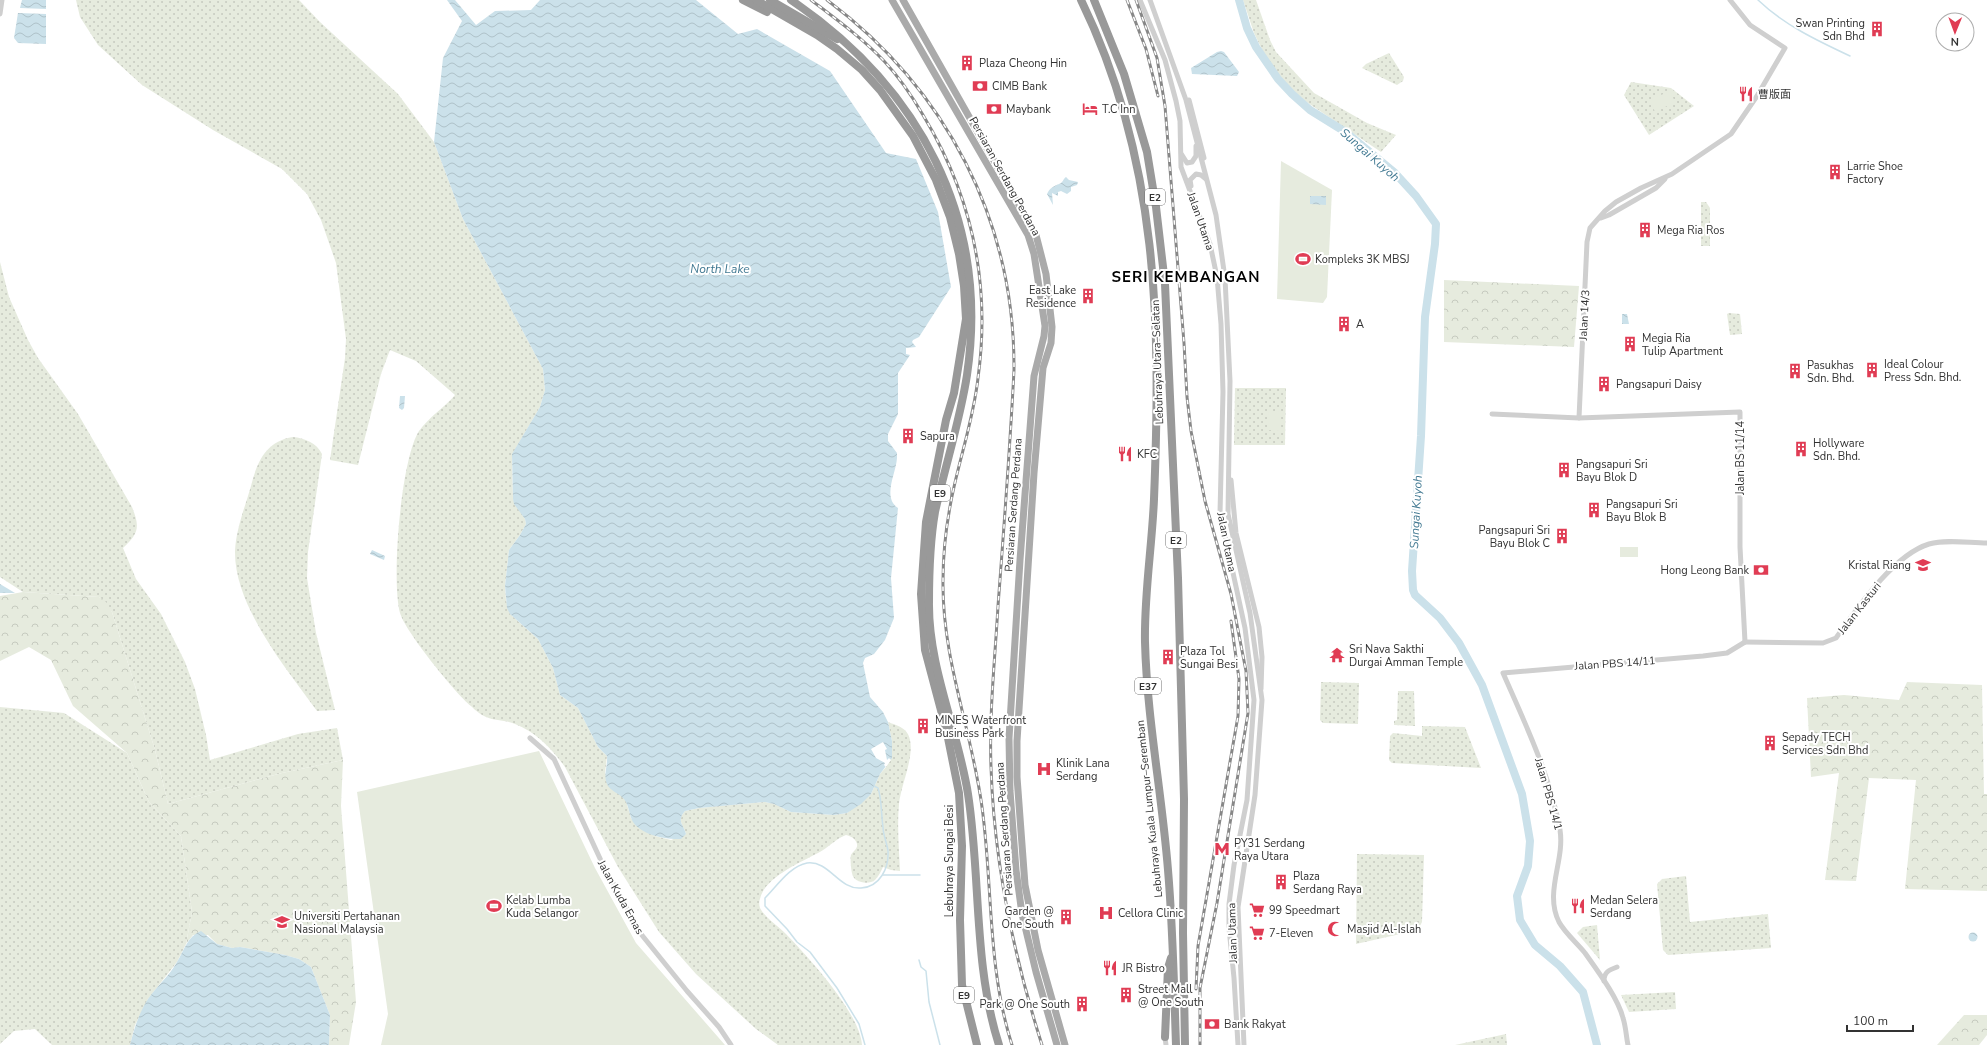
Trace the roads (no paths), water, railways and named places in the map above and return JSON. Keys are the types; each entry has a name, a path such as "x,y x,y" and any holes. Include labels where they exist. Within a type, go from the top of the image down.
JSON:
{"highway":[{"path":"743,0 774,15 783,16"},
{"name":"Lebuhraya Sungai Besi","path":"756,0 817,35 862,70 897,112 920,148 936,180 952,222 962,268 966,319 954,393 946,420 926,522 921,594 925,650 947,733 959,793 962,846 961,971 965,1000 977,1045"},
{"path":"770,0 834,38 845,41"},
{"name":"Lebuhraya Sungai Besi","path":"791,0 845,41 874,70 896,97 928,144 945,183 958,220 966,252 971,286 970,342 964,387 935,516 930,560 929,617 935,660 958,747 968,795 974,846 982,963 991,1018 999,1045"},
{"name":"Lebuhraya Utara–Selatan","path":"1081,0 1111,71 1130,129 1146,210 1154,280 1156,310 1156,444 1154,502 1146,601 1145,642"},
{"name":"Lebuhraya Utara–Selatan","path":"1094,0 1114,47 1134,103 1147,152 1156,207 1165,284 1178,578 1184,836 1183,933 1185,1045"},
{"name":"Lebuhraya Kuala Lumpur–Seremban","path":"1145,642 1150,716 1168,868 1173,951 1176,1045"},
{"path":"1166,1041 1168,968 1173,951"}],"main road":[{"name":"Persiaran Serdang Perdana","path":"892,0 1018,216 1028,235 1034,254 1045,326 1034,376 1009,738 1010,791 1014,850 1025,927 1055,1042"},
{"name":"Persiaran Serdang Perdana","path":"903,0 1024,213 1036,235 1041,250 1052,327 1052,338 1042,379 1026,591 1017,752 1024,878 1038,950 1065,1045"},
{"path":"1018,591 1026,591"},
{"path":"1055,1042 1062,1035"}],"street":[{"path":"0,14 2,0"},
{"name":"Jalan Utama","path":"1140,0 1165,60 1180,121 1181,167 1210,244 1217,277 1221,324 1223,392 1220,513 1245,628 1254,689 1247,800 1234,865 1229,904 1229,933 1234,978 1238,1045"},
{"name":"Jalan Utama","path":"1150,0 1182,86 1197,141 1216,215 1225,278 1230,381 1228,514 1250,613 1261,690 1261,724 1255,795 1238,907 1244,1045"},
{"name":"Jalan 14/3","path":"1601,218 1605,211 1616,202 1654,182 1667,177 1700,157 1731,134 1757,96 1785,48 1750,25 1730,0"},
{"path":"1182,86 1188,96 1203,149 1206,179"},
{"path":"1181,152 1187,163 1195,160 1197,141"},
{"path":"1193,197 1190,184 1192,176 1201,175 1206,179"},
{"name":"Jalan 14/3","path":"1579,418 1588,232 1593,224 1601,218 1633,202 1656,188 1667,177"},
{"path":"1633,202 1654,182"},
{"name":"Jalan BS 11/14","path":"1579,418 1740,412 1740,547 1745,642"},
{"path":"1492,414 1579,418"},
{"name":"Jalan Kasturi","path":"1745,642 1823,643 1830,641 1836,638 1869,592 1912,553 1930,544 1987,543"},
{"name":"Jalan PBS 14/11","path":"1503,672 1727,653 1745,642"},
{"name":"Jalan PBS 14/1","path":"1503,672 1540,759 1554,804 1560,830 1559,861 1553,895 1560,922 1604,982 1623,1017 1628,1045"},
{"name":"Jalan Kuda Emas","path":"530,738 554,759 603,865 641,934 687,991 719,1027 731,1045"},
{"path":"1604,982 1605,974 1608,970 1617,967"}],"water":[{"path":"22,0 46,0 46,9 20,8"},
{"name":"North Lake","path":"447,0 455,0 476,25 495,11 531,10 540,0 696,0 738,34 757,29 830,71 886,153 916,159 938,212 951,287 919,337 913,340 912,342 916,347 906,348 906,354 910,355 898,373 898,414 888,434 888,441 897,453 890,492 893,503 898,508 891,578 894,618 885,640 874,654 865,658 863,663 870,697 883,712 888,722 892,741 892,758 880,774 871,794 861,804 847,813 834,815 791,812 774,804 765,802 699,808 685,811 682,814 681,823 686,834 681,839 668,839 655,836 637,827 633,822 624,799 607,784 605,777 607,756 598,747 578,708 560,695 553,668 538,639 510,614 507,608 505,586 509,550 526,524 525,519 514,504 513,499 512,454 540,407 545,390 543,369 463,219 434,142 443,58 462,21"},
{"path":"18,13 46,14 46,44 18,43 14,38"},
{"path":"1221,51 1224,52 1239,72 1237,76 1192,74 1191,68"},
{"path":"1066,177 1069,180 1078,182 1077,185 1071,187 1071,191 1067,194 1061,191 1058,192 1058,196 1052,193 1053,205 1047,194 1049,190 1061,183"},
{"path":"1310,196 1326,196 1326,205 1310,204"},
{"path":"1622,314 1627,314 1629,324 1622,324"},
{"path":"400,396 405,396 404,408 402,410 399,408"},
{"path":"372,550 385,556 384,560 370,554"},
{"path":"0,584 15,593 0,593"},
{"path":"201,931 217,944 232,948 240,947 285,955 299,959 311,967 330,1015 329,1045 130,1045 137,1021 148,999 174,967 189,940"},
{"path":"1971,933 1975,933 1977,937 1975,941 1971,941 1969,939 1969,935"}],"waterway":[{"name":"Sungai Kuyoh","path":"1239,0 1247,28 1256,47 1278,79 1310,110 1347,133 1394,172 1416,196 1436,224 1435,244 1425,317 1421,436 1412,571 1413,590 1415,595 1440,618 1459,643 1482,685 1522,794 1530,841 1528,866 1517,896 1520,920 1535,945 1560,966 1583,992 1597,1045"},
{"path":"1758,0 1790,25 1850,56"},
{"path":"865,1045 859,1024 837,988 810,952 797,942 765,906 765,898 789,872 807,863 815,863 822,866 846,885 853,887 868,887 882,876 887,864 888,851 883,830 881,802 878,788 874,786"},
{"path":"883,875 920,875"},
{"path":"919,960 921,967 926,971 929,1002 940,1045"}],"railway":[{"path":"811,0 867,44 884,61 910,94 940,146 954,177 974,242 982,309 981,343 974,406 947,522 943,569 944,610 952,667 972,751 982,807 994,957 1004,1016 1012,1045"},
{"path":"827,0 869,35 907,74 939,117 966,162 987,211 1002,262 1011,315 1014,370 993,686 991,767 996,838 1007,908 1022,977 1042,1045"},
{"path":"1127,0 1146,49 1158,96"},
{"path":"1136,0 1157,58 1165,106 1187,397 1191,431 1205,501 1231,594 1246,671 1248,713 1217,903 1200,988 1200,1045"},
{"path":"1196,989 1198,946 1238,716 1239,679 1231,621"}],"place":[{"name":"Swan Printing Sdn Bhd","path":"1877,29"},
{"name":"Plaza Cheong Hin","path":"967,63"},
{"name":"CIMB Bank","path":"980,86"},
{"name":"曹版面","path":"1746,94"},
{"name":"Maybank","path":"994,109"},
{"name":"T.C Inn","path":"1090,109"},
{"name":"Larrie Shoe Factory","path":"1835,172"},
{"name":"Mega Ria Ros","path":"1645,230"},
{"name":"Kompleks 3K MBSJ","path":"1303,259"},
{"name":"East Lake Residence","path":"1088,296"},
{"name":"A","path":"1344,324"},
{"name":"Megia Ria Tulip Apartment","path":"1630,344"},
{"name":"Ideal Colour Press Sdn. Bhd.","path":"1872,370"},
{"name":"Pasukhas Sdn. Bhd.","path":"1795,371"},
{"name":"Pangsapuri Daisy","path":"1604,384"},
{"name":"Sapura","path":"908,436"},
{"name":"Hollyware Sdn. Bhd.","path":"1801,449"},
{"name":"KFC","path":"1125,454"},
{"name":"Pangsapuri Sri Bayu Blok D","path":"1564,470"},
{"name":"Pangsapuri Sri Bayu Blok B","path":"1594,510"},
{"name":"Pangsapuri Sri Bayu Blok C","path":"1562,536"},
{"name":"Kristal Riang","path":"1923,565"},
{"name":"Hong Leong Bank","path":"1761,570"},
{"name":"Sri Nava Sakthi Durgai Amman Temple","path":"1337,655"},
{"name":"Plaza Tol Sungai Besi","path":"1168,657"},
{"name":"MINES Waterfront Business Park","path":"923,726"},
{"name":"Sepady TECH Services Sdn Bhd","path":"1770,743"},
{"name":"Klinik Lana Serdang","path":"1044,769"},
{"name":"PY31 Serdang Raya Utara","path":"1222,849"},
{"name":"Plaza Serdang Raya","path":"1281,882"},
{"name":"Kelab Lumba Kuda Selangor","path":"494,906"},
{"name":"Medan Selera Serdang","path":"1578,906"},
{"name":"99 Speedmart","path":"1257,910"},
{"name":"Cellora Clinic","path":"1106,913"},
{"name":"Garden @ One South","path":"1066,917"},
{"name":"Universiti Pertahanan Nasional Malaysia","path":"282,922"},
{"name":"Masjid Al-Islah","path":"1335,929"},
{"name":"7-Eleven","path":"1257,933"},
{"name":"JR Bistro","path":"1110,968"},
{"name":"Street Mall @ One South","path":"1126,995"},
{"name":"Park @ One South","path":"1082,1004"},
{"name":"Bank Rakyat","path":"1212,1024"}],"district":[{"name":"SERI KEMBANGAN","path":"1186,277"}]}
